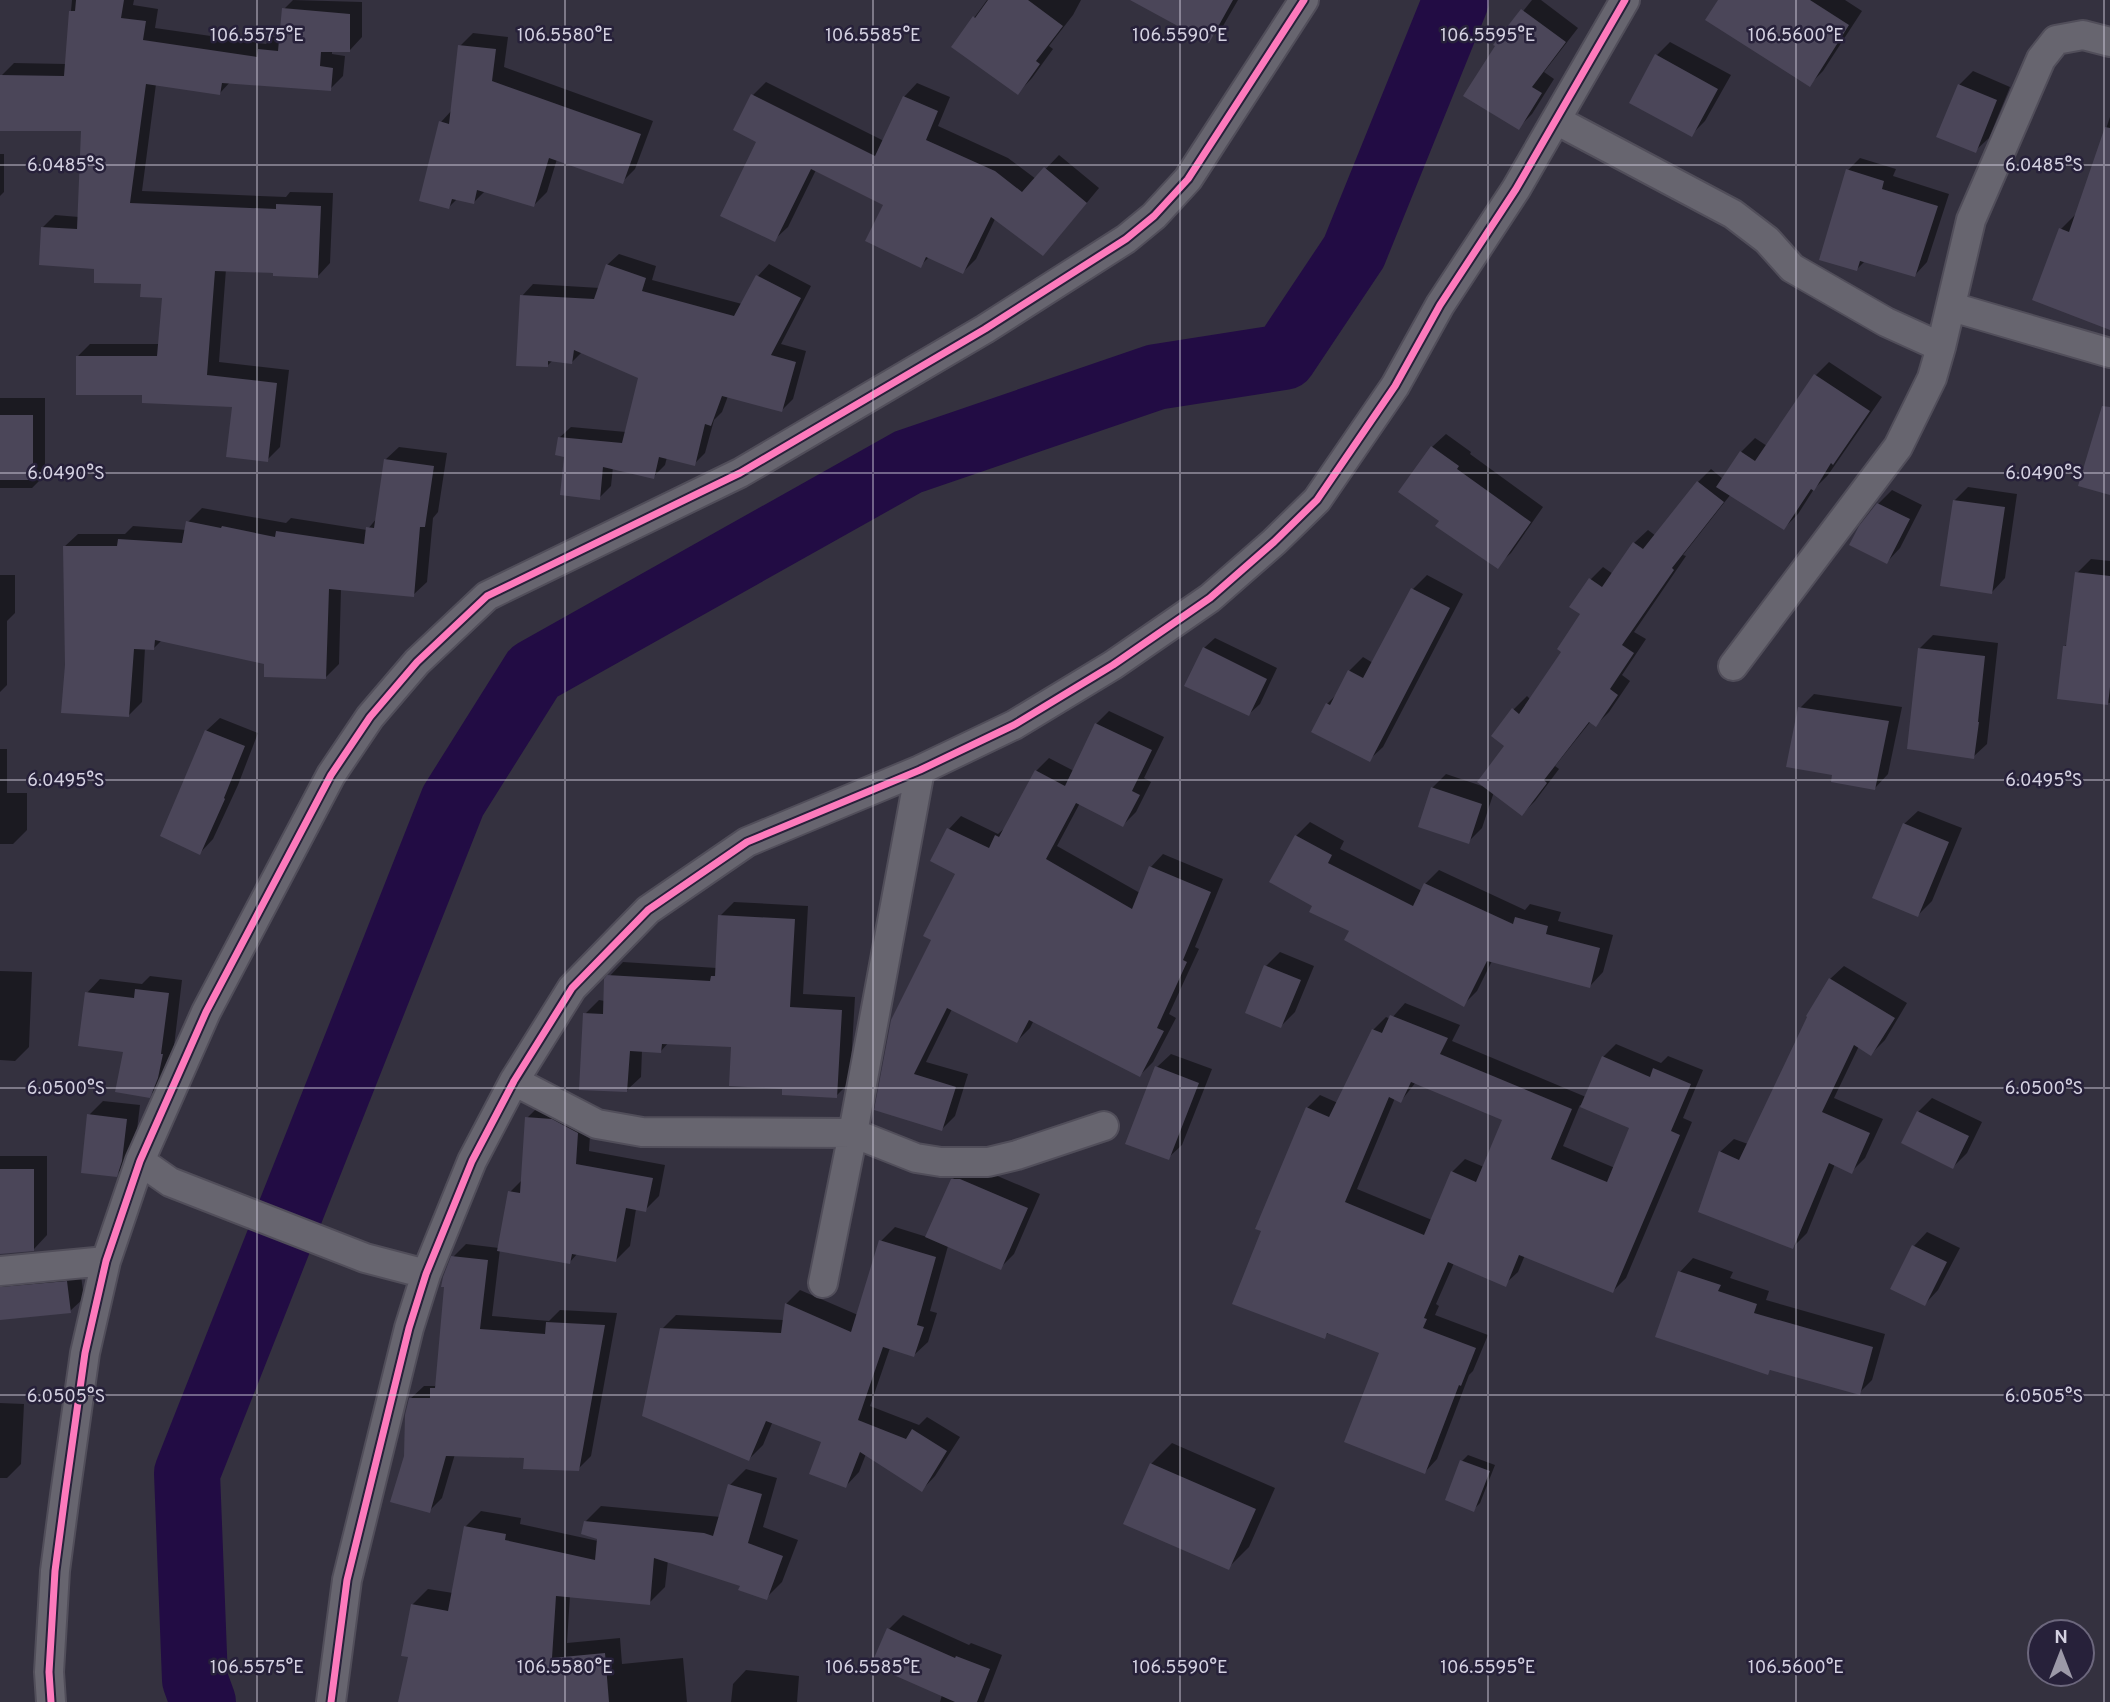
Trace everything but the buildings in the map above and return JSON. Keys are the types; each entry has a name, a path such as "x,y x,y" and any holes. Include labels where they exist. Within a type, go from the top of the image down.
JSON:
{"street":[{"path":"51,1702 48,1672 55,1571 85,1353 106,1261 140,1161 206,1012 331,775 370,717 417,662 487,596 740,473 985,329 1126,239 1154,216 1188,179 1304,0"},
{"path":"331,1702 347,1580 426,1274 472,1161 513,1081 572,988 648,910 747,842 920,770 1014,725 1113,665 1210,598 1274,542 1317,500 1395,386 1440,305 1516,189 1625,0"},
{"path":"1733,666 1898,447 1932,378 1952,307 1971,220 2041,59 2056,40 2083,35 2110,42"},
{"path":"1556,120 1733,214 1767,240 1792,268 1886,322 1941,346"},
{"path":"1952,307 2110,353"},
{"path":"823,1283 920,770"},
{"path":"513,1081 597,1124 642,1132 853,1133 916,1158 941,1162 988,1162 1104,1126"},
{"path":"140,1161 170,1182 365,1258 426,1274"},
{"path":"0,1271 106,1261"}],"waterway":[{"path":"203,1702 195,1680 187,1473 453,801 534,672 908,462 1156,377 1284,357 1354,252 1456,0"}],"cycle path":[{"path":"51,1702 49,1672 55,1571 85,1353 106,1261 140,1161 206,1012 331,775 370,717 417,662 487,596 740,473 985,329 1126,239 1154,216 1188,179 1304,0"},
{"path":"331,1702 347,1580 409,1328 426,1274 472,1161 514,1081 572,988 648,910 747,842 920,770 1014,725 1113,665 1210,598 1274,542 1317,500 1395,386 1440,305 1516,189 1625,0"}]}
